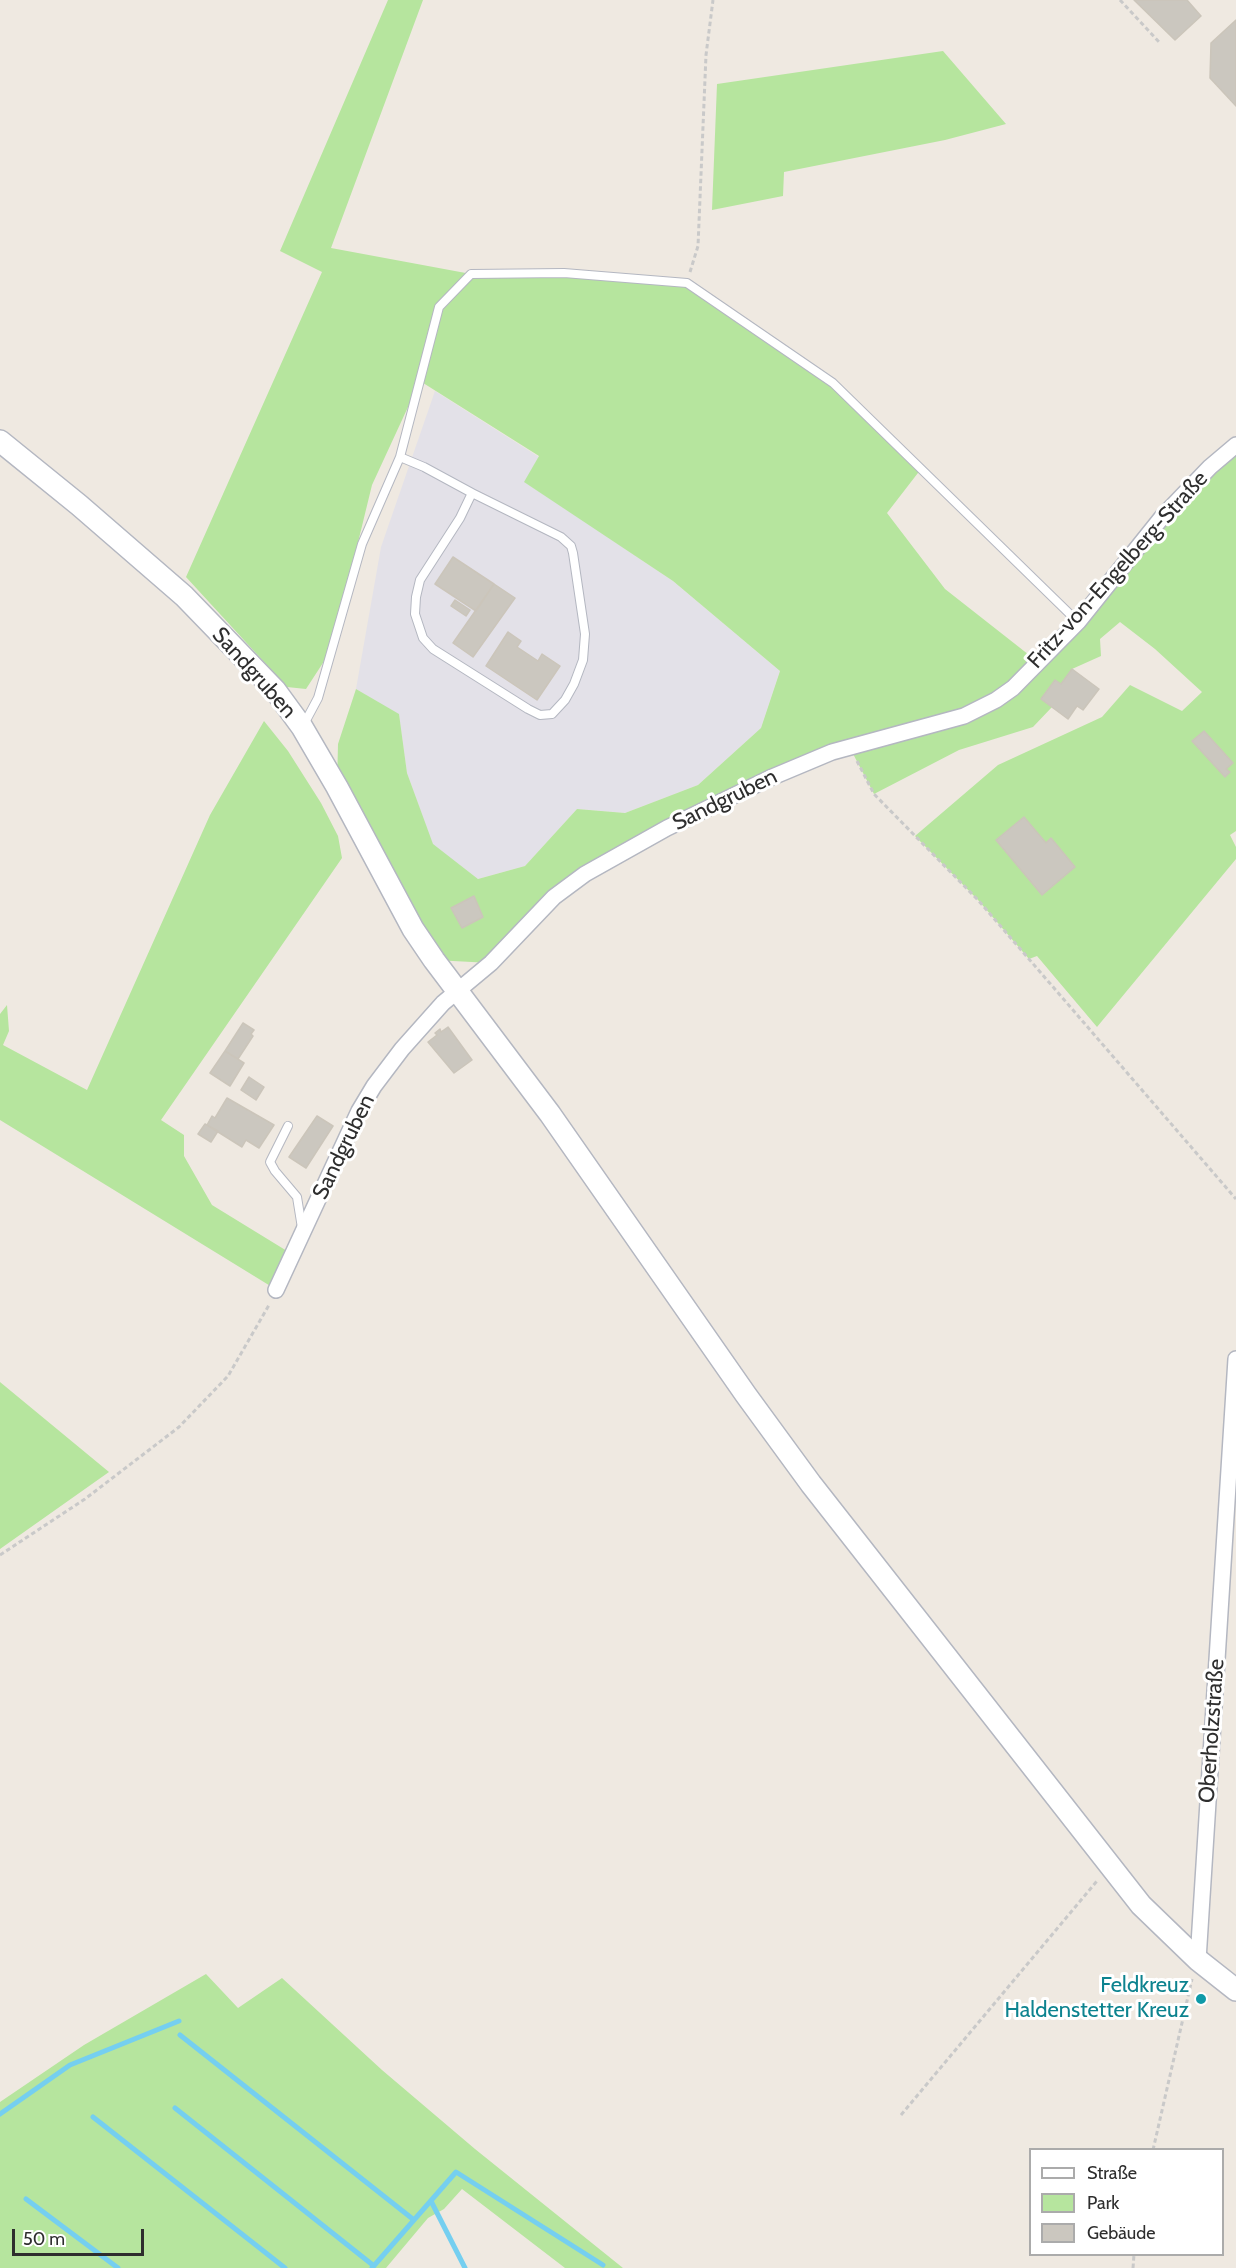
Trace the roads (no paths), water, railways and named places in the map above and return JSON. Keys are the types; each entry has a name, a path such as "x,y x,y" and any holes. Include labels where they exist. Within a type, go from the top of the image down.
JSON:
{"street":[{"name":"Sandgruben","path":"0,441 79,505 184,596 275,690 302,727 337,787 413,929 550,1114 746,1395 811,1484 1141,1905 1198,1960 1236,1990"},
{"name":"Fritz-von-Engelberg-Straße","path":"832,752 939,724 982,708 1013,688 1078,622 1163,516 1210,467 1236,445"},
{"name":"Sandgruben","path":"276,1290 359,1111 374,1086 402,1049 443,1003 491,963 554,897 585,874 667,828 770,778 832,752"},
{"name":"Oberholzstraße","path":"1198,1960 1236,1359"}],"lane":[{"path":"302,727 318,698 362,544 400,457 438,307 471,274 564,273 687,283 832,383 1078,622"},
{"path":"400,457 424,466 472,493 561,537 571,546 585,634 583,660 565,700 560,707 546,715 528,710 433,649 419,631 415,614 420,580 460,518 472,493"},
{"path":"288,1126 270,1162 297,1197 303,1232"}],"waterway":[{"path":"0,2114 70,2065 179,2021"},
{"path":"180,2035 414,2220"},
{"path":"175,2108 374,2266"},
{"path":"93,2117 285,2268"},
{"path":"372,2268 456,2172 603,2265"},
{"path":"26,2199 118,2268"},
{"path":"431,2201 465,2268"}],"place":[{"name":"Feldkreuz Haldenstetter Kreuz","path":"1201,1999"}]}
